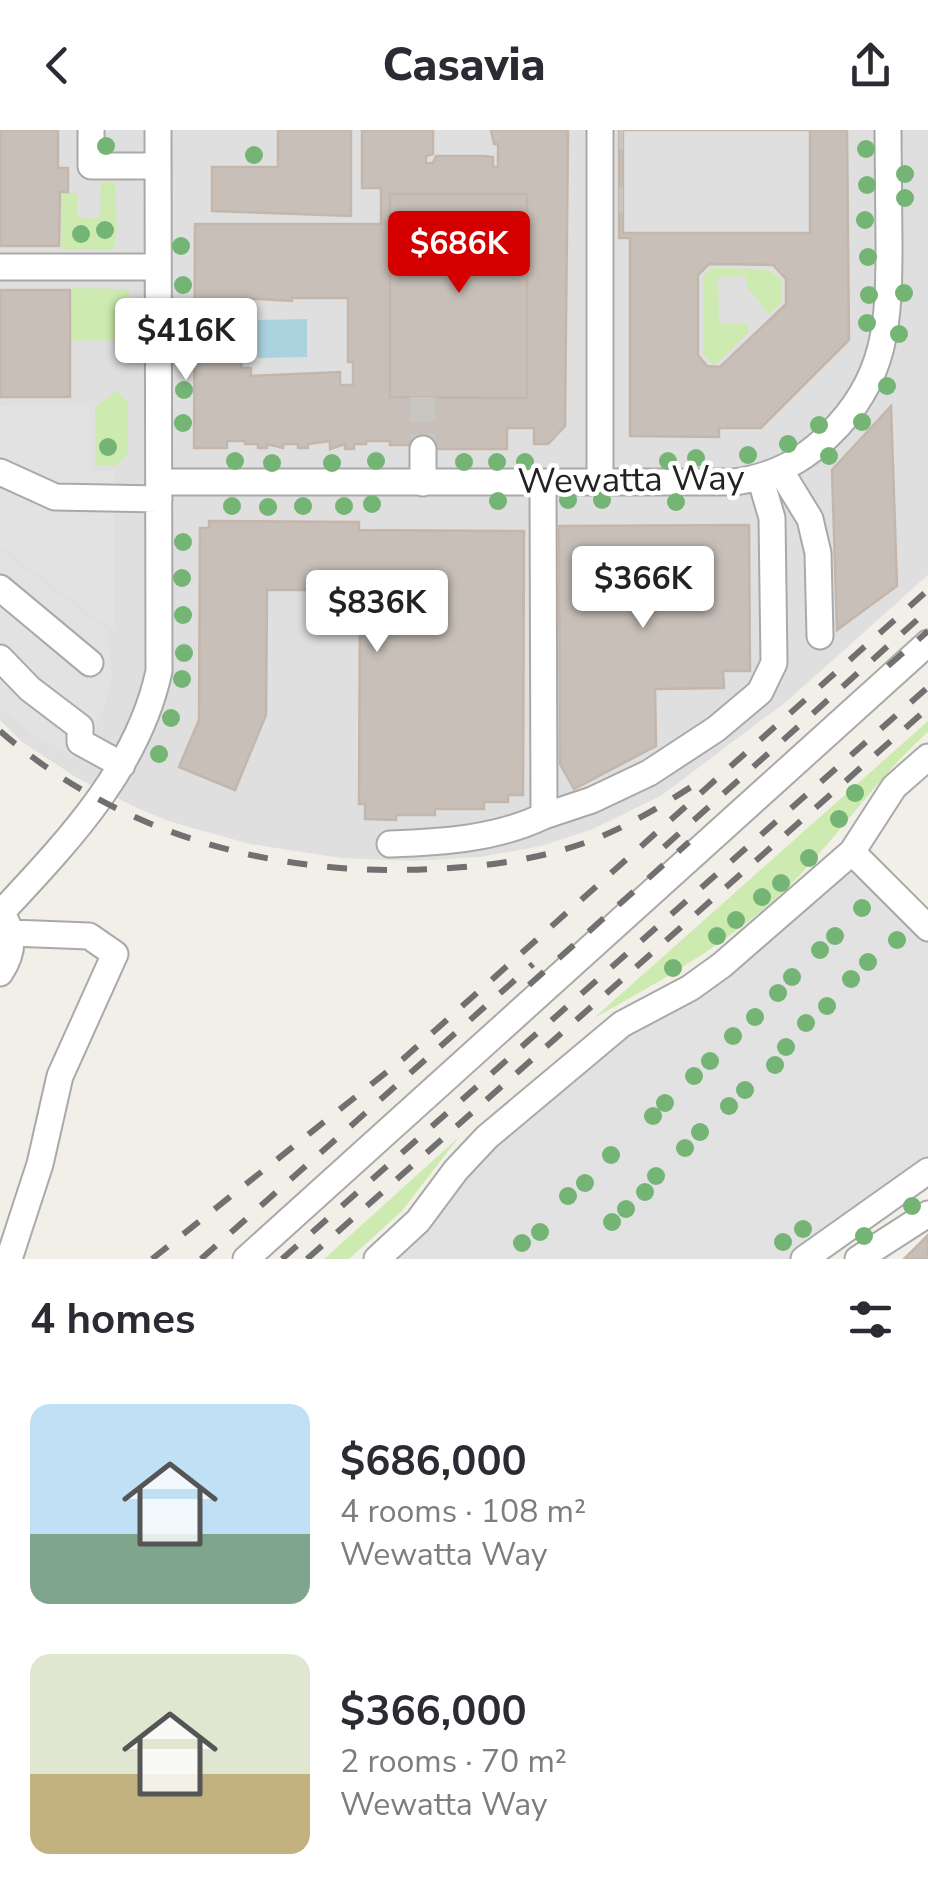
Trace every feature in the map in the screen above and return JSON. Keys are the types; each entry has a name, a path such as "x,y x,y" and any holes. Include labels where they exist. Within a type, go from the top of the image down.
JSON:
{"street":[{"path":"91,130 90,166 158,166"},
{"path":"0,973 9,958 5,908 100,800 122,765 154,694 158,671 158,130"},
{"name":"Wewatta Way","path":"0,472 55,497 423,482 734,482 770,473 805,456 832,432 862,395 880,359 888,314 888,130"},
{"path":"600,482 610,200 606,134"},
{"path":"0,267 158,267"},
{"path":"423,448 423,482"},
{"path":"770,473 810,519 818,553 820,636"},
{"path":"390,844 469,838 518,828 592,800 649,773 716,729 760,692 774,663 770,473"},
{"path":"543,482 544,816"},
{"path":"0,588 90,663"},
{"path":"246,1259 928,643"},
{"path":"0,658 30,690 80,727 80,742 122,765"},
{"path":"376,1259 418,1221 480,1144 622,1024 690,988 722,965 852,852 894,787 928,757"},
{"path":"852,852 928,928"},
{"path":"5,908 88,936 115,954 60,1076 40,1164 9,1259"},
{"path":"804,1259 928,1171"},
{"path":"858,1259 928,1214"}],"shaded area":[{"path":"0,130 928,130 928,575 787,701 662,795 593,829 541,846 480,857 415,861 341,858 250,844 171,822 137,808 77,778 21,741 0,720"},
{"path":"90,405 91,471 114,471 115,632 0,546 0,406"},
{"path":"0,550 107,630 112,678 101,715 77,759 39,738 0,708"},
{"path":"852,852 928,928 928,1171 804,1259 377,1259 472,1151 690,988"}],"green space":[{"path":"101,182 115,182 114,250 61,250 61,193 77,193 77,217 100,218"},
{"path":"711,268 768,269 782,281 781,303 769,314 747,287 746,276 718,277 719,323 748,323 748,333 715,365 703,355 703,277"},
{"path":"72,288 129,289 129,325 113,340 71,341"},
{"path":"117,390 128,403 128,454 115,466 96,466 95,408"},
{"path":"928,721 928,732 784,891 716,945 594,1018"},
{"path":"459,1137 401,1212 349,1259 324,1259"}],"water":[{"path":"307,319 307,357 258,358 258,320"}],"building":[{"path":"0,130 58,130 58,168 68,168 68,192 60,192 59,246 0,246"},
{"path":"278,130 351,130 351,216 212,211 212,167 278,167"},
{"path":"362,130 433,130 433,154 426,156 426,163 433,163 436,156 482,156 493,157 493,167 498,167 498,144 494,144 491,130 568,130 565,426 548,444 534,444 534,428 507,428 507,449 410,449 410,445 390,445 390,441 366,441 354,444 354,449 345,449 345,444 330,449 330,441 308,444 308,448 298,448 298,444 283,444 283,448 267,444 267,448 258,448 258,444 245,441 227,441 227,448 194,448 195,224 381,224 381,188 362,188","holes":["390,194 527,194 527,398 390,397","241,298 348,298 348,362 353,362 353,385 340,385 340,372 251,376 251,368 241,368"]},
{"path":"619,130 847,130 849,340 761,428 719,428 719,437 630,436 630,238 619,238","holes":["709,264 773,265 786,279 786,304 720,367 707,366 698,355 698,275"]},
{"path":"623,130 810,130 810,233 623,233"},
{"path":"390,194 527,194 527,398 390,397"},
{"path":"0,290 70,290 70,397 0,397"},
{"path":"891,406 897,586 837,630 832,470"},
{"path":"209,521 359,522 359,530 524,531 523,795 508,795 508,802 484,802 484,809 435,809 435,815 365,819 365,804 359,804 360,590 267,590 266,715 235,790 179,767 199,720 200,528 209,528"},
{"path":"749,525 750,671 723,671 724,688 655,689 656,746 574,789 560,764 559,526"},
{"path":"928,1235 928,1259 904,1259"}],"tunnel":[{"path":"423,397 423,449"}],"railway":[{"path":"152,1259 403,1059 928,590"},
{"path":"664,847 928,610"},
{"path":"888,666 928,631"},
{"path":"282,1259 928,687"},
{"path":"307,1259 928,708"},
{"path":"0,731 46,767 96,798 147,822 257,856 372,870 490,864 568,848 642,816 694,785"},
{"path":"529,985 689,842"},
{"path":"201,1259 533,964"}]}
